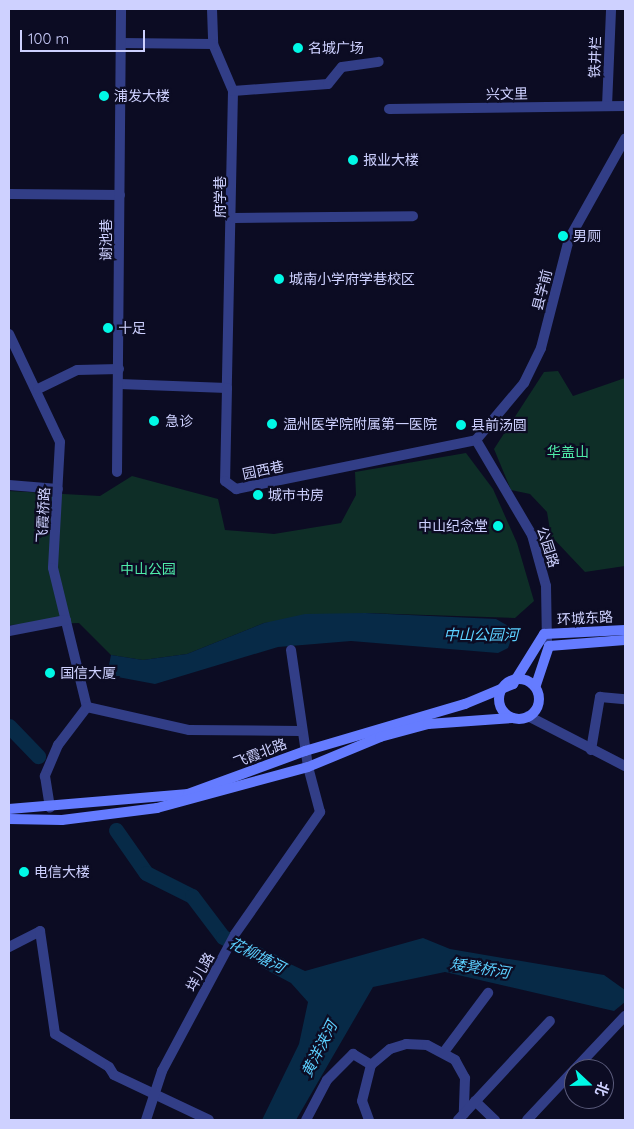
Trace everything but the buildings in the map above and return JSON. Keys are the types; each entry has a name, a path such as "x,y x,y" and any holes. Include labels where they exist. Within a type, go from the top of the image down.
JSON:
{"main road":[{"name":"环城东路","path":"513,684 544,634 625,630"},
{"name":"环城东路","path":"536,685 549,646 625,640"},
{"name":"飞霞北路","path":"9,809 50,808 188,794 305,750 465,704 525,679 536,685"},
{"path":"512,718 503,715 498,704 513,684"},
{"path":"528,716 538,700 536,685"},
{"name":"飞霞北路","path":"9,819 62,820 157,808 308,767 380,737 428,724 528,716"}],"street":[{"name":"谢池巷","path":"117,472 121,9"},
{"name":"府学巷","path":"212,9 213,44 233,90 234,218 227,388"},
{"name":"铁井栏","path":"607,106 611,9"},
{"path":"121,43 213,44"},
{"path":"233,90 328,84 342,67 379,62"},
{"name":"兴文里","path":"389,109 625,106"},
{"name":"县学前","path":"476,440 528,374 541,348 569,240 625,139"},
{"path":"9,194 120,195"},
{"path":"234,218 413,216"},
{"name":"飞霞桥路","path":"9,334 38,389 60,442 53,568 87,707"},
{"path":"38,389 77,370 119,369"},
{"path":"119,384 227,388"},
{"name":"园西巷","path":"227,388 226,481 236,489 476,440"},
{"name":"公园路","path":"476,440 532,535 546,586 544,634 549,646"},
{"path":"9,485 58,489"},
{"path":"9,631 66,620"},
{"path":"291,650 300,731 308,767"},
{"path":"591,750 600,697 625,699"},
{"path":"50,808 45,776 58,746 87,707 189,730 300,731"},
{"path":"528,716 625,766"},
{"name":"垟儿路","path":"146,1120 162,1071 235,934 320,812 308,767"},
{"path":"9,947 40,931 55,1034 109,1067 114,1076 209,1120"},
{"path":"444,1052 488,993"},
{"path":"585,1059 625,1016"},
{"path":"461,1117 550,1021"},
{"path":"369,1120 362,1101 371,1065 390,1049 406,1044 444,1052 465,1078 461,1117"},
{"path":"306,1120 327,1080 353,1054 371,1065"},
{"path":"527,1120 564,1081"},
{"path":"475,1101 495,1120"}],"green space":[{"name":"华盖山","path":"558,371 573,396 625,378 625,566 585,572 551,536 547,512 530,494 511,490 494,449 544,372"},
{"name":"中山公园","path":"466,453 493,489 517,543 534,601 515,618 365,613 264,623 187,654 143,660 111,655 79,623 9,625 9,491 100,496 132,476 218,499 225,530 274,534 341,523 356,495 355,472"}],"water":[{"name":"中山公园河","path":"365,613 496,619 510,627 512,637 508,648 498,653 351,641 278,647 155,684 107,675 111,655 143,660 187,654 264,623 305,614"},
{"path":"423,938 450,949 604,975 625,990 625,1002 614,1011 445,972 373,987 296,1120 262,1120 299,1044 308,1002 291,983 261,967 261,950 305,971"}],"waterway":[{"name":"花柳塘河","path":"9,726 38,756"},
{"name":"花柳塘河","path":"116,830 146,873 192,896 223,937 280,965"}],"place":[{"name":"名城广场","path":"298,48"},
{"name":"浦发大楼","path":"104,96"},
{"name":"报业大楼","path":"353,160"},
{"name":"男厕","path":"563,236"},
{"name":"城南小学府学巷校区","path":"279,279"},
{"name":"十足","path":"108,328"},
{"name":"急诊","path":"154,421"},
{"name":"温州医学院附属第一医院","path":"272,424"},
{"name":"县前汤圆","path":"461,425"},
{"name":"城市书房","path":"258,495"},
{"name":"中山纪念堂","path":"498,526"},
{"name":"国信大厦","path":"50,673"},
{"name":"电信大楼","path":"24,872"}],"water label":[{"name":"矮凳桥河","path":"480,968"},
{"name":"黄洋浃河","path":"319,1049"}]}
